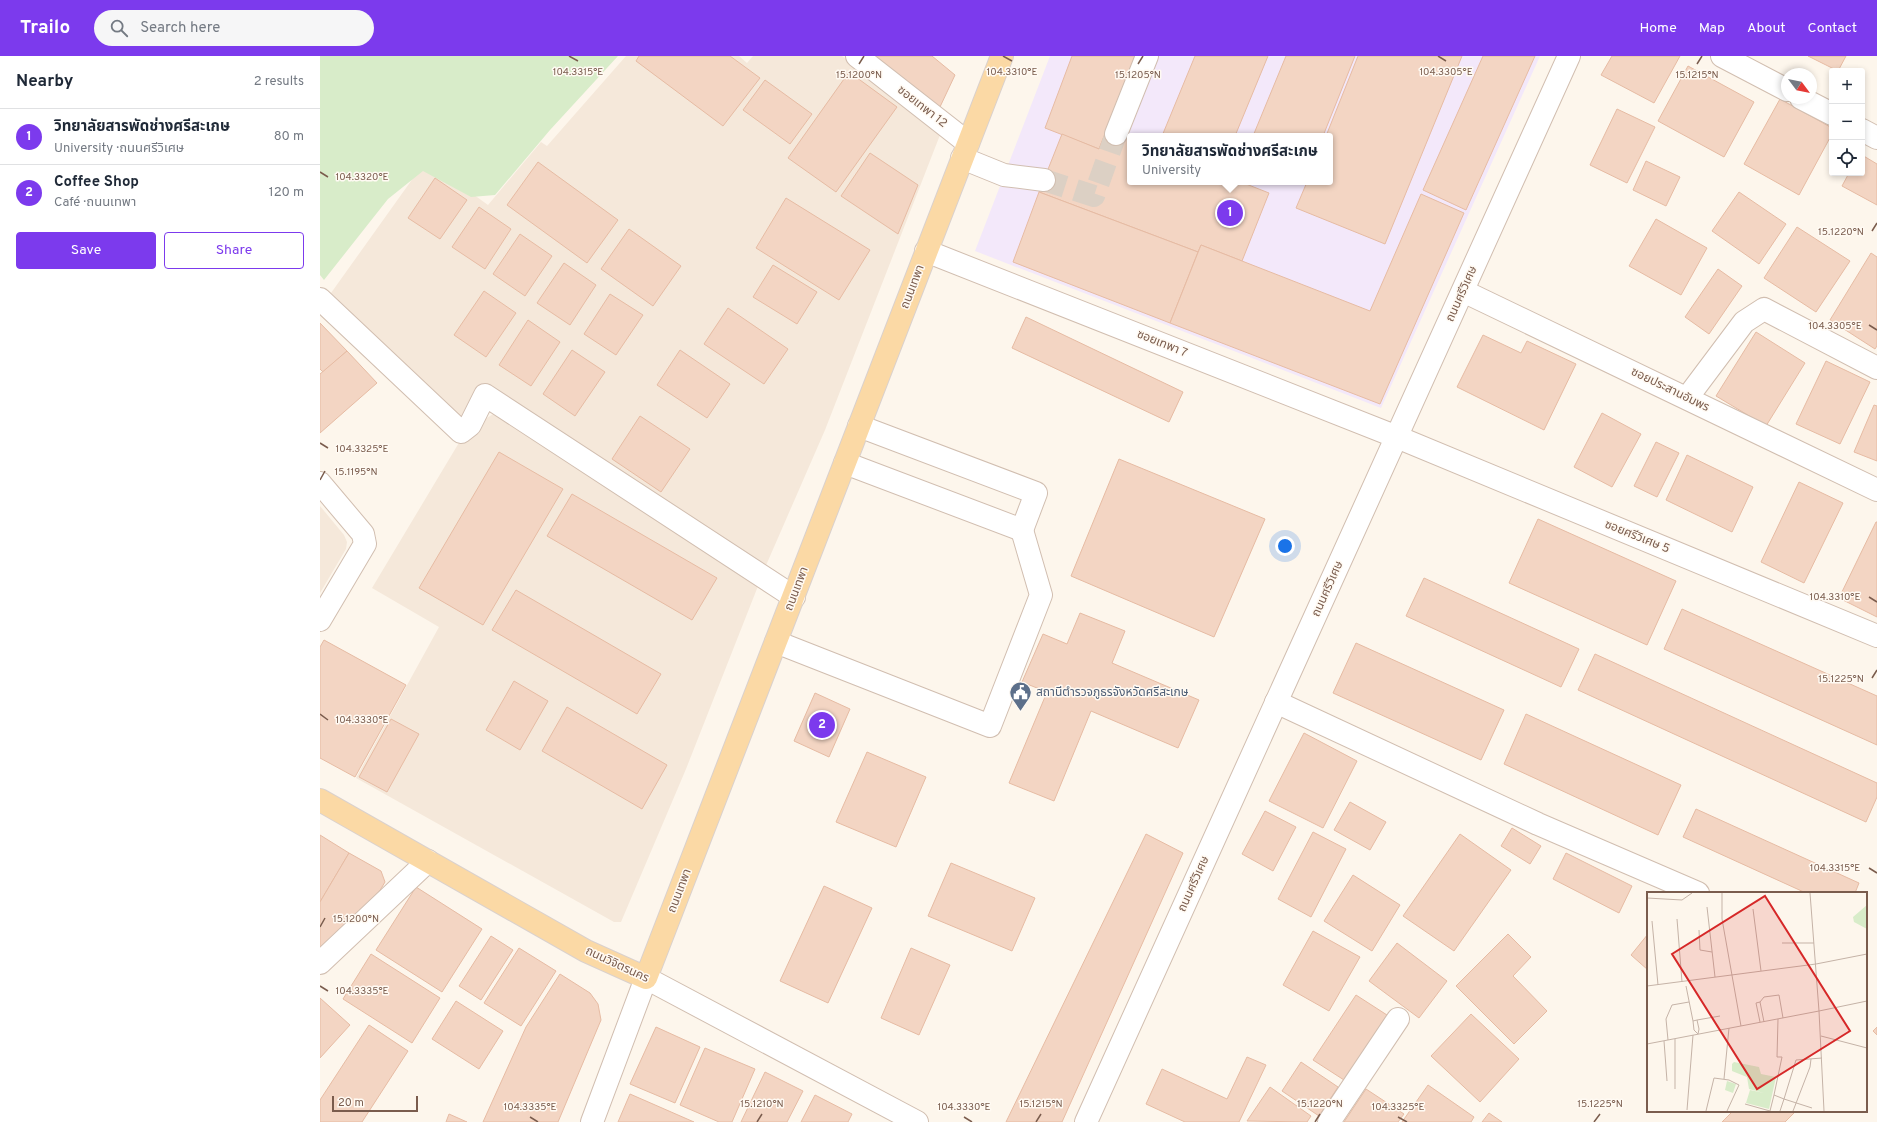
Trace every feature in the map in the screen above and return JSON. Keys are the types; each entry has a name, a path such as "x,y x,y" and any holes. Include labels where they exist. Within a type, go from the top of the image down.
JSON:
{"main road":[{"name":"ถนนเทพา","path":"646,978 1002,56"},
{"name":"ถนนวิจิตรนคร","path":"320,800 586,950 646,978"}],"street":[{"name":"ซอยเทพา 12","path":"857,56 965,151 1004,174 1044,180"},
{"path":"1116,134 1147,56"},
{"name":"ถนนศรีวิเศษ","path":"1086,1122 1570,56"},
{"path":"1722,56 1781,87"},
{"path":"1813,104 1829,112"},
{"path":"1865,132 1877,138"},
{"name":"ซอยเทพา 7","path":"926,251 1397,437"},
{"name":"ซอยประสานอัมพร","path":"1463,291 1877,490"},
{"path":"320,299 461,432 470,425 485,395 794,597"},
{"path":"1687,398 1744,322 1764,308 1877,368"},
{"path":"776,642 990,726 1041,595 1022,530 1036,493 859,426"},
{"name":"ซอยศรีวิเศษ 5","path":"1397,437 1877,636"},
{"path":"845,463 1022,530"},
{"path":"320,483 363,534 365,544 320,620"},
{"path":"1276,702 1531,821 1696,892"},
{"path":"320,962 428,861"},
{"name":"ถนนเทพา","path":"592,1122 646,978"},
{"name":"ถนนวิจิตรนคร","path":"646,978 917,1122"},
{"path":"1329,1122 1398,1019"}],"shaded area":[{"path":"626,56 739,56 747,63 753,56 842,56 940,135 825,430 764,570 481,384 463,422 331,293 426,160 488,205 541,142 547,146"},
{"path":"1050,56 1540,56 1381,408 975,251"},
{"path":"498,411 760,581 686,769 621,922 614,922 356,778 439,627 372,588 460,441 482,421"},
{"path":"320,506 344,535 347,542 346,549 320,593"}],"green space":[{"path":"320,56 618,56 550,130 495,195 471,197 423,171 388,199 324,280 320,275"}],"building":[{"path":"639,56 730,56 760,78 723,126 636,61"},
{"path":"873,56 932,56 955,75 939,109"},
{"path":"1072,56 1135,56 1099,149 1045,128"},
{"path":"1195,56 1268,56 1236,133 1163,133"},
{"path":"1286,56 1355,56 1324,133 1254,133"},
{"path":"1358,56 1462,56 1385,244 1296,208 1306,185 1333,185 1333,133 1327,133"},
{"path":"1483,56 1535,56 1466,210 1423,190"},
{"path":"1612,56 1680,56 1654,103 1601,75"},
{"path":"1808,56 1846,56 1840,68 1832,68"},
{"path":"1688,66 1754,102 1724,157 1658,121"},
{"path":"849,72 897,107 836,192 788,158"},
{"path":"765,80 812,114 790,144 743,110"},
{"path":"1780,99 1781,104 1789,104 1829,126 1829,140 1799,195 1744,164"},
{"path":"1617,109 1655,127 1627,183 1590,165"},
{"path":"1107,130 1127,138 1127,185 1249,185 1269,193 1242,261 1201,245 1198,252 1039,192 1062,134 1099,149"},
{"path":"870,153 918,185 898,234 841,196"},
{"path":"1865,157 1877,164 1877,205 1842,186 1847,176 1865,176"},
{"path":"1646,161 1680,177 1666,206 1633,190"},
{"path":"538,162 618,220 587,263 507,205"},
{"path":"435,178 467,200 440,239 408,218"},
{"path":"1039,192 1198,252 1170,323 1013,262"},
{"path":"1739,192 1786,224 1759,264 1712,231"},
{"path":"1421,194 1464,213 1380,404 1170,323 1201,245 1370,311"},
{"path":"786,198 870,250 839,300 756,248"},
{"path":"479,207 511,229 485,269 452,247"},
{"path":"1656,219 1707,248 1681,295 1629,266"},
{"path":"1797,227 1850,261 1816,312 1764,278"},
{"path":"629,229 681,266 653,306 601,269"},
{"path":"520,234 552,256 525,296 493,274"},
{"path":"1871,253 1877,257 1877,346 1875,349 1830,320"},
{"path":"564,263 596,285 570,325 537,303"},
{"path":"773,265 817,292 797,324 753,297"},
{"path":"1718,269 1742,286 1709,334 1685,317"},
{"path":"484,291 516,313 486,357 454,335"},
{"path":"610,294 643,315 616,355 584,334"},
{"path":"728,308 788,349 764,384 704,344"},
{"path":"1026,317 1183,392 1169,422 1012,348"},
{"path":"528,320 560,342 531,386 499,365"},
{"path":"320,323 347,351 323,372 320,369"},
{"path":"1756,332 1805,363 1766,426 1716,396"},
{"path":"1483,335 1521,353 1527,341 1576,364 1544,430 1457,387"},
{"path":"572,350 605,372 575,416 543,394"},
{"path":"680,350 730,384 707,418 657,385"},
{"path":"347,351 377,383 320,433 320,374"},
{"path":"1826,361 1870,382 1840,444 1796,424"},
{"path":"1874,405 1877,406 1877,461 1854,452"},
{"path":"1602,413 1641,434 1612,487 1574,467"},
{"path":"640,416 690,449 661,492 612,459"},
{"path":"1656,442 1679,453 1657,497 1634,486"},
{"path":"499,452 563,489 483,625 419,588"},
{"path":"1687,455 1753,487 1732,532 1666,500"},
{"path":"1119,459 1265,519 1214,637 1071,576"},
{"path":"1799,482 1843,503 1804,583 1761,562"},
{"path":"572,494 717,578 692,620 547,536"},
{"path":"1538,519 1676,581 1647,645 1509,583"},
{"path":"1877,522 1877,617 1839,598"},
{"path":"1424,578 1579,649 1561,687 1406,616"},
{"path":"516,590 661,674 637,714 492,630"},
{"path":"1682,609 1877,696 1877,745 1664,649"},
{"path":"1080,613 1125,631 1112,663 1199,700 1178,748 1091,711 1054,801 1009,783 1047,692 1022,682 1043,634 1067,644"},
{"path":"324,640 406,685 355,777 320,758 320,647"},
{"path":"1356,643 1504,710 1481,760 1333,693"},
{"path":"1595,654 1877,783 1877,797 1866,822 1578,690"},
{"path":"514,681 548,701 520,750 486,730"},
{"path":"815,693 850,709 829,757 794,741"},
{"path":"567,707 667,765 642,809 542,751"},
{"path":"1526,714 1681,785 1658,835 1504,764"},
{"path":"391,719 419,734 387,792 359,777"},
{"path":"1304,733 1357,761 1323,828 1269,801"},
{"path":"867,752 926,777 896,847 836,822"},
{"path":"1350,802 1386,822 1370,850 1334,830"},
{"path":"1696,809 1859,883 1855,892 1804,892 1683,837"},
{"path":"1265,811 1296,827 1273,871 1242,854"},
{"path":"1512,828 1541,846 1530,864 1501,846"},
{"path":"1313,832 1346,849 1311,917 1278,899"},
{"path":"1146,834 1183,853 1062,1122 1006,1122"},
{"path":"1460,834 1511,870 1454,951 1403,916"},
{"path":"320,835 349,853 320,902"},
{"path":"349,853 381,871 385,882 379,892 320,950 320,902"},
{"path":"1566,853 1632,886 1619,913 1553,879"},
{"path":"951,863 1035,898 1012,951 928,916"},
{"path":"1353,875 1400,905 1372,951 1324,921"},
{"path":"824,886 872,908 828,1003 780,981"},
{"path":"416,887 482,929 442,992 376,950"},
{"path":"1313,931 1360,957 1329,1011 1283,985"},
{"path":"1508,934 1531,957 1513,976 1547,1011 1514,1044 1456,986"},
{"path":"1647,935 1647,969 1631,955"},
{"path":"491,936 513,950 481,1000 459,986"},
{"path":"1397,943 1447,981 1419,1018 1369,981"},
{"path":"519,948 556,971 521,1026 484,1003"},
{"path":"911,948 950,965 919,1035 881,1018"},
{"path":"371,954 440,998 412,1043 343,999"},
{"path":"560,974 590,993 598,1004 601,1020 558,1122 483,1122 526,1027"},
{"path":"1356,995 1387,1015 1344,1080 1313,1060"},
{"path":"320,998 350,1025 320,1058"},
{"path":"456,1001 503,1031 479,1069 432,1039"},
{"path":"1471,1014 1519,1059 1480,1102 1431,1056"},
{"path":"369,1025 408,1051 362,1122 320,1122 320,1100"},
{"path":"656,1027 700,1047 675,1103 630,1084"},
{"path":"1877,1027 1877,1035 1873,1031"},
{"path":"705,1048 755,1069 732,1122 719,1122 680,1105"},
{"path":"1247,1057 1266,1065 1239,1122 1185,1122 1146,1104 1162,1069 1227,1099"},
{"path":"1301,1062 1338,1087 1319,1116 1282,1091"},
{"path":"765,1072 803,1091 787,1122 741,1122"},
{"path":"1428,1085 1474,1117 1471,1122 1402,1122"},
{"path":"1270,1087 1311,1116 1307,1122 1247,1121"},
{"path":"1366,1089 1404,1114 1398,1122 1344,1122"},
{"path":"630,1094 694,1122 618,1122"},
{"path":"815,1095 852,1114 848,1122 801,1122"},
{"path":"1732,1112 1795,1112 1785,1122 1722,1122"},
{"path":"1489,1113 1502,1122 1482,1122"},
{"path":"449,1114 467,1122 446,1122"}],"tunnel":[{"path":"1044,180 1094,196 1116,134"}],"place":[{"name":"วิทยาลัยสารพัดช่างศรีสะเกษ","path":"1230,213"},
{"name":"สถานีตำรวจภูธรจังหวัดศรีสะเกษ","path":"1021,712"},
{"name":"Coffee Shop","path":"822,725"}]}
